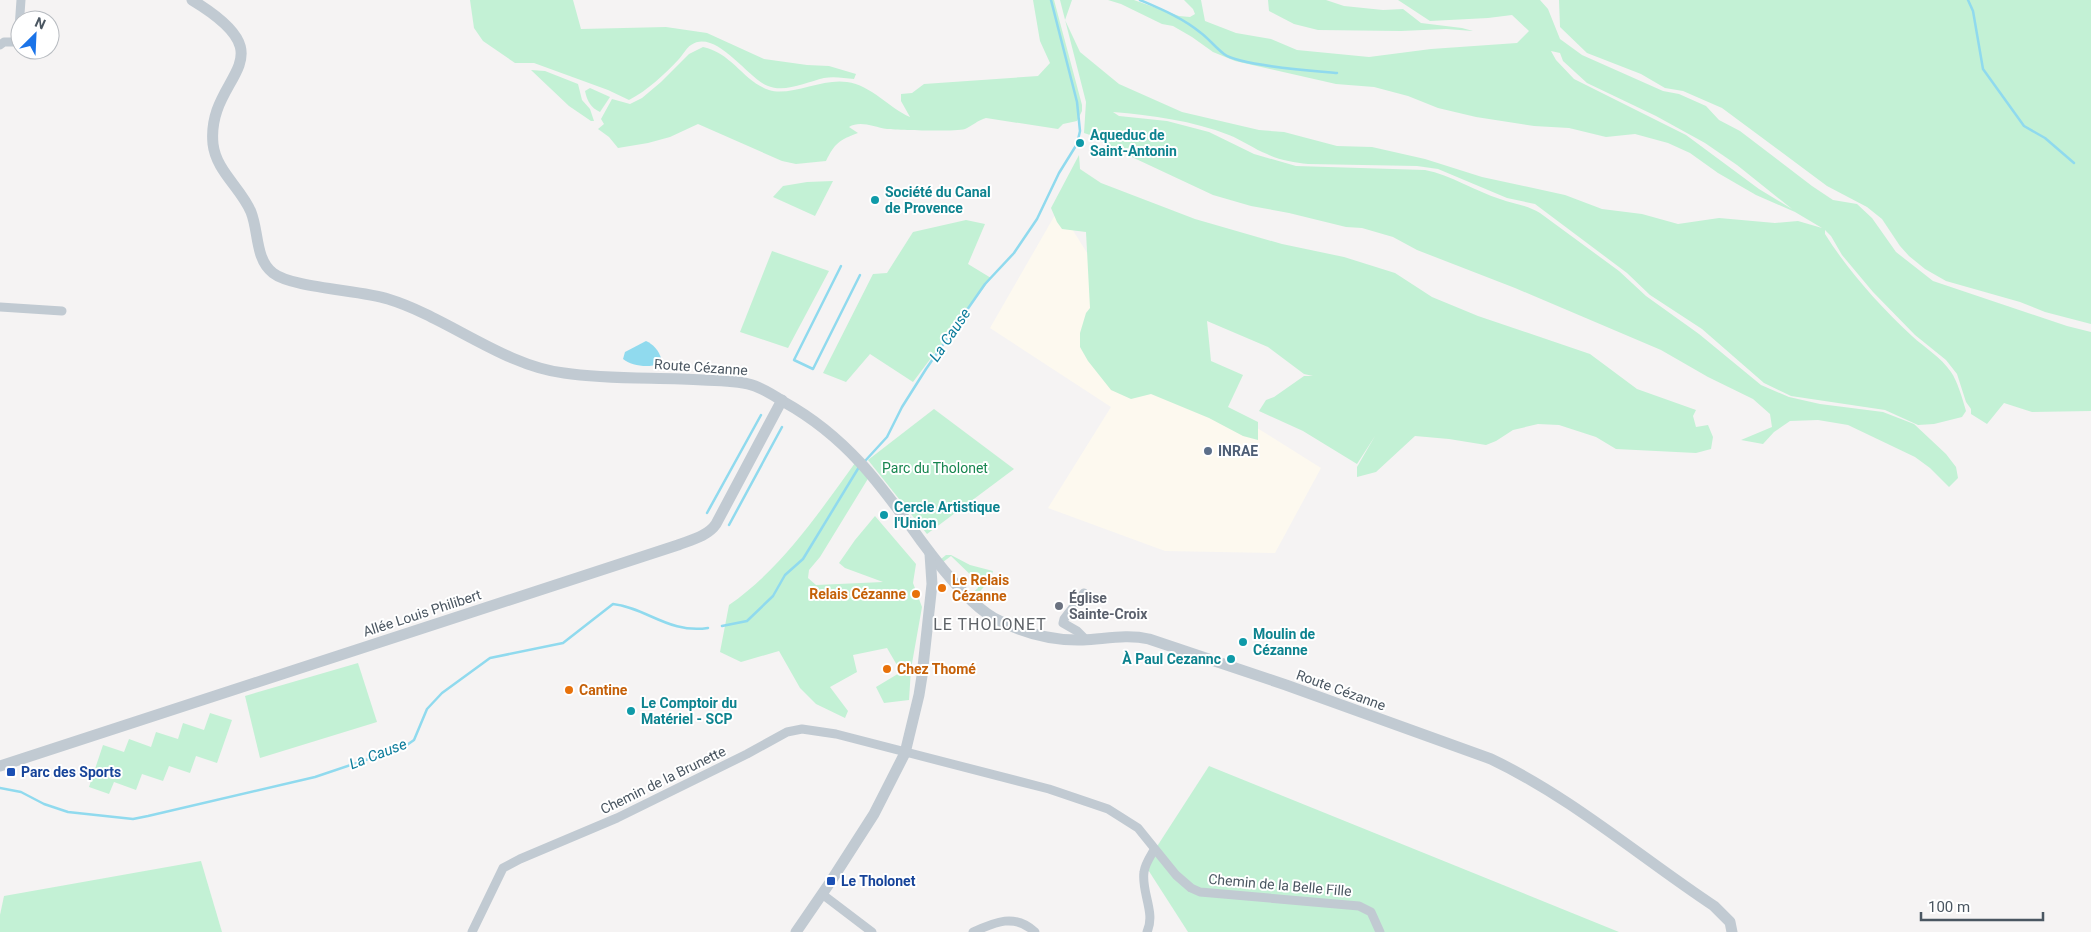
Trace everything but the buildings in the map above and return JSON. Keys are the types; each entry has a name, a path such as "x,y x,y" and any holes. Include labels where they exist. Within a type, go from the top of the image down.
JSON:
{"street":[{"path":"0,45 4,42 18,42 21,0"},
{"name":"Route Cézanne","path":"192,0 226,22 237,38 241,49 238,70 217,112 212,139 219,165 245,200 252,214 262,258 273,274 292,282 370,294 390,299 526,363 552,372 742,382 757,387 817,421 860,462 930,554 976,604 994,618 1048,639 1086,640 1134,637 1149,639 1286,685 1491,759 1518,772 1552,793 1714,906 1730,922 1732,932"},
{"path":"0,307 62,311"},
{"name":"Allée Louis Philibert","path":"0,766 678,546 699,537 709,532 716,524 782,400"},
{"path":"796,932 882,800 905,753 920,686 932,584 930,554"},
{"path":"1084,593 1063,623 1077,631 1086,640"},
{"name":"Chemin de la Brunette","path":"472,932 503,868 617,818 787,732 802,729 836,734 905,753"},
{"name":"Chemin de la Belle Fille","path":"905,753 1049,789 1098,804 1131,822 1176,875 1191,888 1200,892 1359,906 1371,912 1380,932"},
{"path":"1147,932 1151,922 1144,888 1144,872 1154,850"},
{"path":"822,894 872,932"},
{"path":"973,932 1004,920 1020,922 1035,932"}],"shaded area":[{"path":"1059,208 1157,365 1321,468 1275,553 1165,551 1048,508 1111,407 990,328"}],"green space":[{"path":"470,0 573,0 581,29 666,27 707,33 764,59 829,66 856,74 854,79 828,77 789,88 775,88 760,82 721,49 711,43 701,42 689,46 662,76 643,92 629,100 608,90 534,63 515,63 483,41 474,28"},
{"path":"1033,0 1054,0 1082,105 1082,111 1077,121 1063,124 1058,129 986,118 965,129 950,130 887,129 858,124 849,127 858,133 838,143 826,161 796,164 782,161 698,124 670,137 618,148 609,137 598,129 604,124 601,119 612,99 630,104 642,98 689,54 703,47 722,55 760,86 769,90 777,92 787,91 837,81 847,82 864,87 910,117 901,101 901,94 912,93 924,84 1038,76 1050,63 1040,41"},
{"path":"1060,0 1072,0 1065,20"},
{"path":"1108,0 1134,0 1179,16 1190,17 1195,14 1193,9 1184,0 1201,0 1205,21 1236,33 1271,39 1297,50 1369,57 1431,49 1517,43 1529,31 1512,15 1430,21 1398,0 1540,0 1548,9 1560,39 1582,55 1663,91 1679,94 1706,106 1719,120 1740,131 1833,200 1857,204 1872,218 1896,252 1933,281 2067,326 2091,332 2091,411 2032,412 2004,403 1987,424 1971,414 1971,409 1966,402 1957,374 1946,360 1915,335 1873,292 1842,255 1831,236 1825,230 1825,234 1834,248 1865,288 1900,324 1938,357 1951,372 1958,385 1966,411 1962,417 1934,424 1918,425 1885,410 1791,396 1764,383 1702,329 1650,295 1627,273 1535,204 1507,198 1438,169 1417,166 1292,162 1257,150 1234,137 1187,122 1113,112 1119,116 1167,121 1209,132 1254,154 1296,166 1425,170 1435,172 1491,196 1530,208 1540,213 1619,271 1646,296 1699,334 1761,385 1789,397 1820,404 1883,412 1914,424 1946,454 1956,467 1958,478 1949,487 1930,468 1915,457 1848,425 1818,420 1790,421 1774,432 1763,444 1741,440 1772,427 1770,414 1753,399 1708,377 1661,350 1515,288 1417,250 1393,237 1362,228 1346,227 1251,206 1213,195 1107,144 1090,138 1090,135 1084,133 1086,102 1065,20 1080,52 1119,84 1182,112 1259,130 1284,132 1337,146 1372,147 1425,159 1482,177 1565,195 1602,209 1642,214 1678,224 1719,218 1775,223 1798,221 1822,228 1795,212 1756,195 1718,173 1690,153 1668,143 1635,134 1606,137 1569,128 1534,126 1476,117 1438,108 1408,96 1374,87 1336,84 1235,61 1213,52 1173,26 1162,24 1121,4","holes":["1551,51 1560,53 1563,61 1587,83 1656,116 1705,143 1737,165 1792,209 1759,189 1686,135 1574,79 1556,60"]},
{"path":"1268,0 1326,0 1344,6 1383,10 1403,9 1421,23 1473,31 1446,29 1401,31 1318,30 1294,24 1269,11"},
{"path":"1559,0 2091,0 2091,324 2045,312 2020,302 1946,281 1925,269 1909,256 1882,219 1867,207 1827,186 1722,108 1683,91 1665,88 1641,74 1587,53 1560,27"},
{"path":"531,70 545,71 578,84 582,100 590,109 594,121 591,121 569,106"},
{"path":"590,88 610,97 600,112 590,104 587,98 585,91"},
{"path":"1079,155 1080,169 1101,183 1195,219 1282,244 1344,257 1395,273 1432,297 1478,316 1590,354 1637,389 1696,410 1693,416 1696,427 1708,425 1713,437 1711,449 1696,453 1616,449 1596,437 1559,425 1538,424 1513,430 1486,445 1415,436 1376,472 1357,477 1357,467 1375,436 1357,464 1303,431 1259,411 1266,400 1274,397 1304,376 1313,376 1304,374 1268,347 1207,321 1211,361 1243,375 1228,407 1258,422 1258,440 1243,436 1209,418 1151,394 1131,399 1111,390 1088,361 1080,347 1080,333 1086,313 1090,308 1086,232 1062,229 1051,208"},
{"path":"833,181 815,216 773,197 783,186 807,182"},
{"path":"966,220 985,224 968,264 991,278 913,382 870,354 846,382 823,373 873,274 887,273 913,232"},
{"path":"772,251 829,271 788,348 740,332"},
{"name":"Parc du Tholonet","path":"934,409 1014,469 927,534 868,460"},
{"path":"855,463 869,477 820,557 809,570 808,578 816,585 883,582 845,568 839,563 875,516 916,564 913,583 922,607 911,669 909,700 884,703 876,687 901,672 887,648 853,655 857,672 830,687 848,711 845,718 816,704 800,688 779,651 741,662 720,652 729,605 765,575 798,540"},
{"path":"946,555 951,555 970,565 993,571 990,580 975,597 971,594 978,588 978,582 951,556 943,562 941,559"},
{"path":"358,663 377,722 260,758 245,696"},
{"path":"210,713 232,720 217,763 196,756 190,773 169,766 163,781 142,774 136,790 114,782 109,794 89,787 103,745 124,752 129,739 151,747 156,732 178,739 183,723 204,730"},
{"path":"1209,766 1619,932 1188,932 1145,865"},
{"path":"201,861 222,932 0,932 0,915 4,896"}],"water":[{"path":"646,341 659,353 661,358 658,364 640,366 623,359 625,352"}],"waterway":[{"name":"La Cause","path":"865,461 887,437 902,407 926,369 985,284 1014,253 1037,219 1059,173 1077,144 1080,131 1077,102 1051,0"},
{"path":"1140,0 1187,23 1204,35 1224,54 1233,58 1261,65 1337,73"},
{"path":"1968,0 1973,11 1983,69 2024,126 2045,138 2074,163"},
{"path":"841,266 794,360 813,369 860,275"},
{"path":"707,513 761,415"},
{"path":"729,525 782,427"},
{"name":"La Cause","path":"722,626 747,621 773,596 785,575 803,559 859,467"},
{"name":"La Cause","path":"0,788 21,792 44,804 68,812 133,819 148,816 315,777 404,747 414,740 427,709 442,693 490,658 563,643 613,604 637,610 681,627 694,629 708,628"}],"place":[{"name":"Aqueduc de Saint-Antonin","path":"1080,143"},
{"name":"Société du Canal de Provence","path":"875,200"},
{"name":"INRAE","path":"1208,451"},
{"name":"Cercle Artistique l'Union","path":"884,515"},
{"name":"Le Relais Cézanne","path":"942,588"},
{"name":"Relais Cézanne","path":"916,594"},
{"name":"Église Sainte-Croix","path":"1059,606"},
{"name":"Moulin de Cézanne","path":"1243,642"},
{"name":"À Paul Cezannc","path":"1231,659"},
{"name":"Chez Thomé","path":"887,669"},
{"name":"Cantine","path":"569,690"},
{"name":"Le Comptoir du Matériel - SCP","path":"631,711"},
{"name":"Parc des Sports","path":"11,772"},
{"name":"Le Tholonet","path":"831,881"}],"district":[{"name":"LE THOLONET","path":"990,624"}]}
